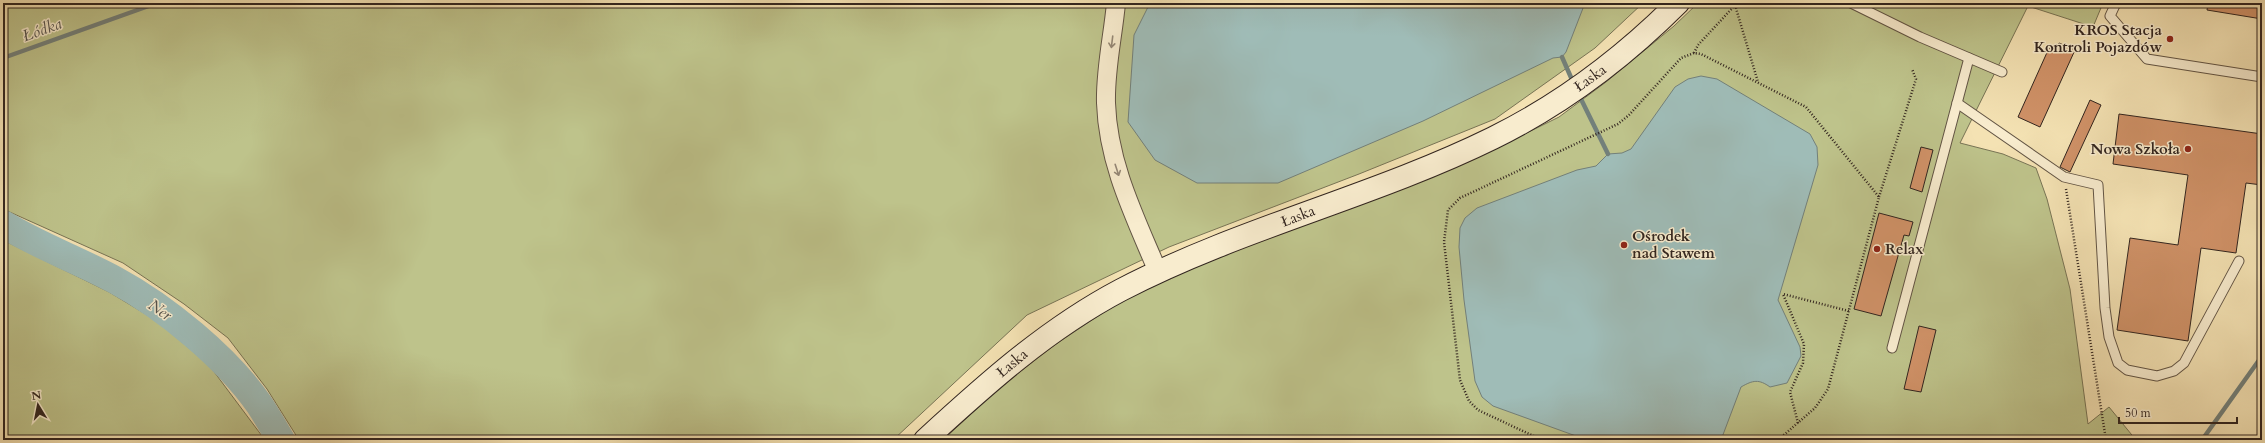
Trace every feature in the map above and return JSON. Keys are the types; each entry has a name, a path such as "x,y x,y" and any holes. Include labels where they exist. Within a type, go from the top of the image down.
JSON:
{"main road":[{"name":"Łaska","path":"925,440 1036,343 1098,303 1158,272 1196,255 1442,161 1495,137 1564,96 1595,75 1640,40 1678,3"}],"street":[{"path":"1116,3 1106,87 1109,136 1116,169 1158,272"}],"lane":[{"path":"1851,3 2002,72"},
{"path":"2116,3 2110,16 2147,59 2262,77"},
{"path":"1892,348 1970,58"},
{"path":"1957,103 2064,177 2098,185 2105,308 2109,337 2118,363 2127,370 2157,376 2174,371 2184,363 2239,261"}],"path":[{"path":"1694,53 1698,45 1736,4"},
{"path":"1736,4 1758,82"},
{"path":"1542,440 1478,410 1465,391 1460,380 1455,349 1444,242 1445,221 1448,210 1460,198 1609,129 1629,115 1681,58 1694,53 1701,54 1806,107 1879,197"},
{"path":"1778,440 1815,408 1828,389 1879,197 1916,79 1912,69"},
{"path":"2064,177 2106,440"},
{"path":"1798,423 1790,392 1803,363 1804,344 1783,294 1849,311"}],"green space":[{"path":"3,3 1643,3 1595,48 1495,119 1359,174 1169,247 1027,315 893,440 299,440 267,389 228,338 184,304 123,263 3,209"},
{"name":"Ośrodek nad Stawem","path":"1698,3 2103,3 2093,27 2028,6 1960,143 2003,154 2036,168 2047,199 2070,289 2088,424 2109,407 2136,440 943,440 1000,387 1056,344 1125,298 1242,246 1355,202 1468,162 1559,117 1606,82 1674,26"},
{"path":"3,240 109,292 157,321 209,365 265,440 3,440"}],"water":[{"path":"1150,3 1585,3 1566,52 1562,57 1553,58 1423,121 1278,183 1197,183 1155,160 1128,122 1134,35"},
{"path":"1701,76 1717,79 1810,134 1817,147 1818,165 1778,300 1800,347 1801,356 1787,383 1770,387 1756,381 1741,387 1721,440 1580,440 1576,436 1493,406 1482,397 1475,381 1464,300 1459,247 1460,228 1465,218 1477,208 1577,170 1596,166 1608,154 1622,153 1631,149 1675,87 1688,79"}],"building":[{"path":"2208,3 2262,3 2262,19 2207,10"},
{"path":"2059,43 2075,50 2040,127 2018,117 2049,48 2055,51"},
{"path":"2090,100 2101,105 2070,172 2060,167"},
{"path":"2119,114 2262,134 2262,185 2246,183 2236,253 2201,248 2188,341 2117,330 2130,238 2178,245 2188,175 2113,164"},
{"path":"1921,147 1933,150 1922,192 1910,188"},
{"path":"1879,213 1913,222 1909,236 1904,235 1881,316 1854,309"},
{"path":"1919,326 1936,330 1921,392 1904,389"}],"waterway":[{"name":"Łódka","path":"3,58 157,3"},
{"path":"1562,57 1573,82"},
{"path":"1579,95 1608,154"},
{"name":"Ner","path":"3,224 30,239 115,280 154,304 174,319 193,334 230,369 259,404 281,440"},
{"path":"2202,440 2262,356"}],"place":[{"name":"KROS Stacja Kontroli Pojazdów","path":"2170,39"},
{"name":"Nowa Szkoła","path":"2188,149"},
{"name":"Ośrodek nad Stawem","path":"1624,245"},
{"name":"Relax","path":"1877,249"}]}
